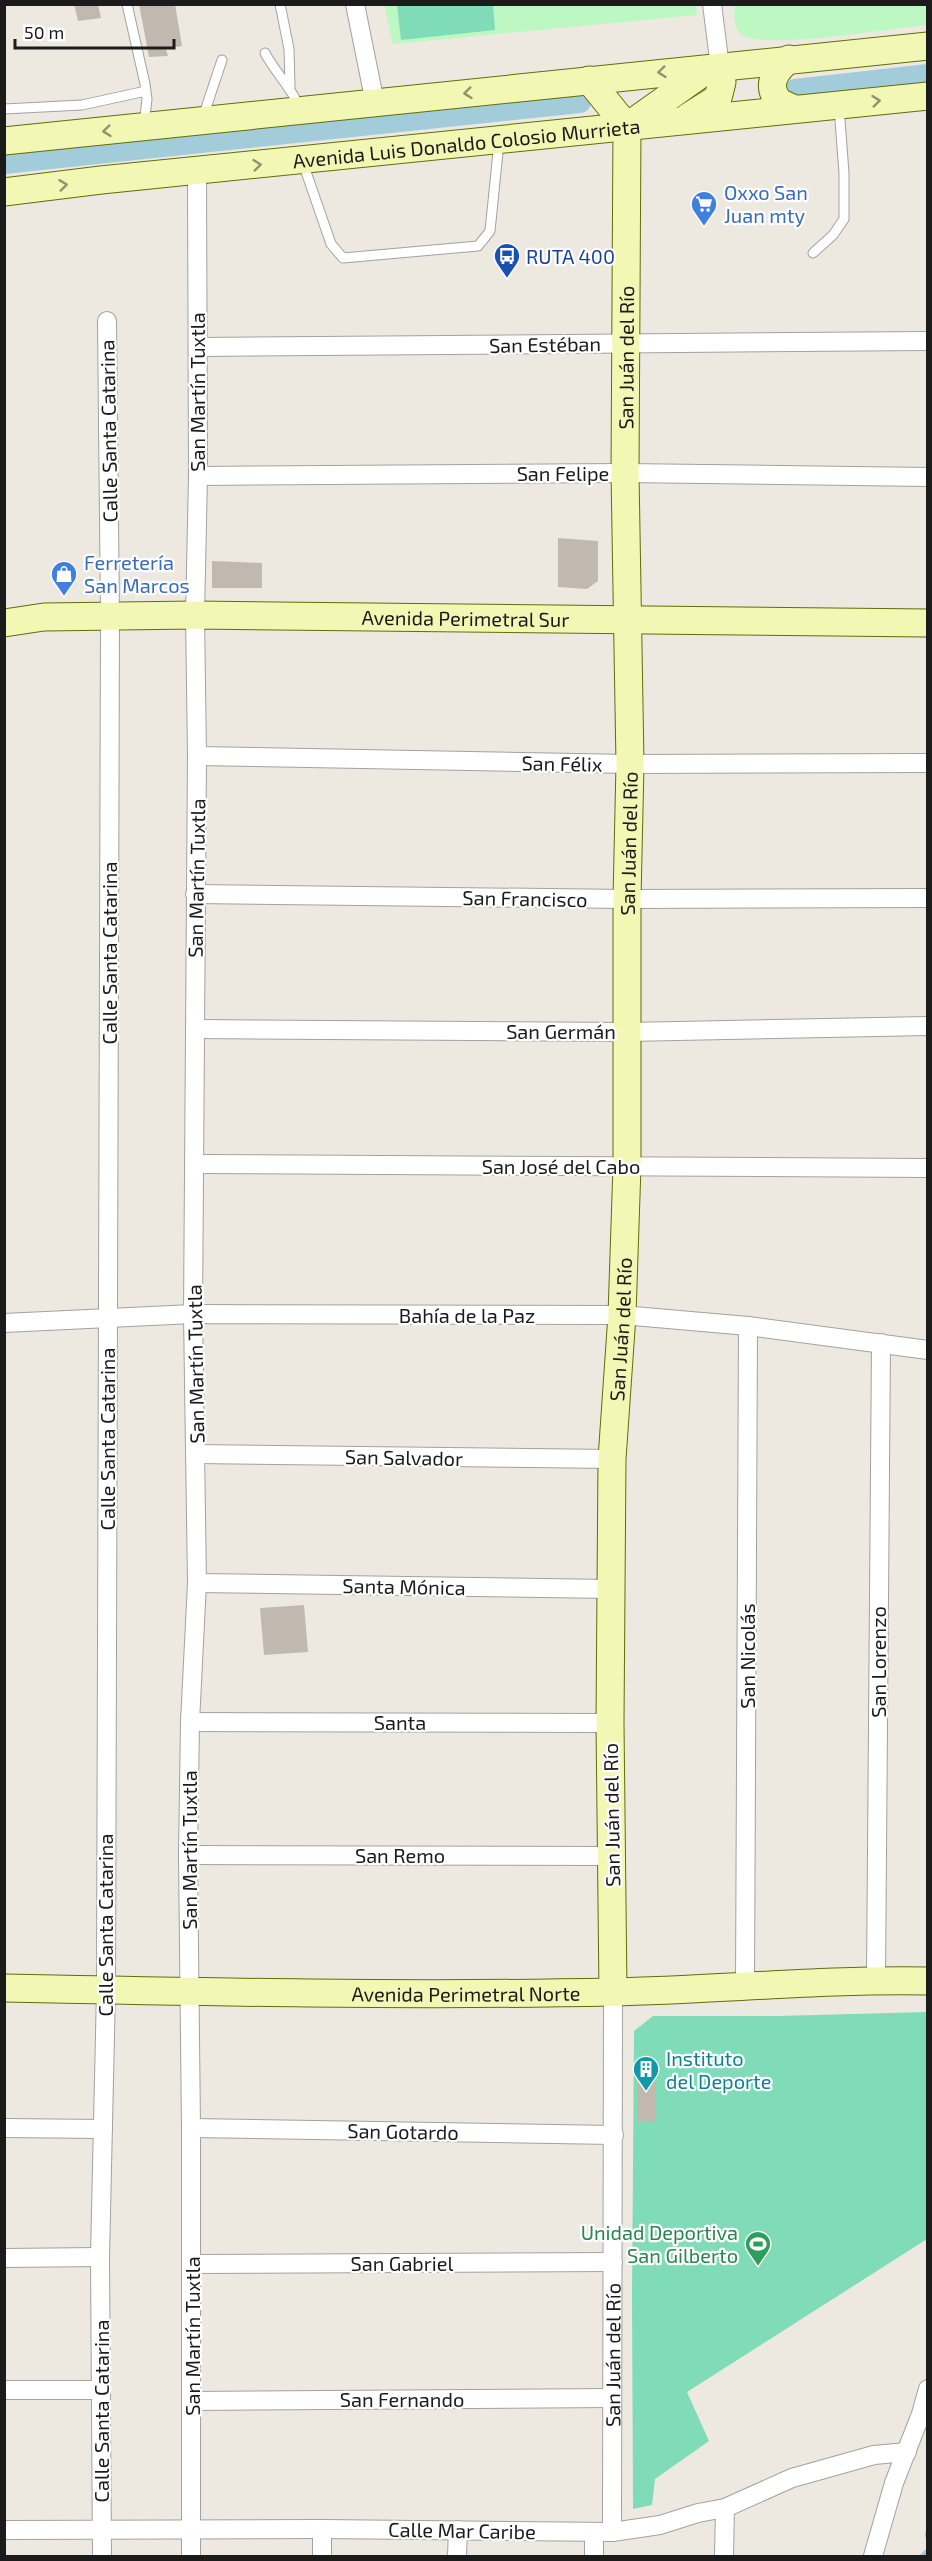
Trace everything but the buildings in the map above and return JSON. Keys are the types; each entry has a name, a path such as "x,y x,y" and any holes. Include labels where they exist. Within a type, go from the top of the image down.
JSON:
{"street":[{"path":"355,4 375,103"},
{"path":"680,121 718,98 722,82 716,67 712,4"},
{"path":"4,141 201,122 295,99 375,103 927,46"},
{"path":"789,59 776,72 772,88 779,102 794,109"},
{"path":"589,80 627,127 697,75 716,67"},
{"name":"Avenida Luis Donaldo Colosio Murrieta","path":"4,192 927,96"},
{"name":"San Juán del Río","path":"594,2556 603,2532 612,2398 614,2135 610,1723 612,1459 622,1315 627,1166 627,899 630,764 625,473 627,127"},
{"name":"San Martín Tuxtla","path":"191,2556 191,2128 188,1855 190,1722 197,1582 193,1314 197,756 195,615 198,476 197,171"},
{"name":"Calle Santa Catarina","path":"102,2556 100,2257 106,1990 110,617 107,321"},
{"name":"San Estéban","path":"198,347 927,341"},
{"name":"San Felipe","path":"198,476 625,473 927,477"},
{"name":"Avenida Perimetral Sur","path":"4,623 44,617 195,615 927,623"},
{"name":"San Félix","path":"197,756 630,764 927,763"},
{"name":"San Francisco","path":"195,894 627,899 927,898"},
{"name":"San Germán","path":"195,1029 628,1032 927,1026"},
{"name":"San José del Cabo","path":"194,1164 927,1168"},
{"name":"Bahía de la Paz","path":"4,1323 193,1314 622,1315 748,1326 927,1350"},
{"name":"San Nicolás","path":"745,1986 748,1326"},
{"name":"San Lorenzo","path":"876,1980 880,1343"},
{"name":"San Salvador","path":"196,1454 612,1459"},
{"name":"Santa Mónica","path":"197,1582 612,1589"},
{"name":"Santa","path":"190,1722 610,1723"},
{"name":"San Remo","path":"188,1855 613,1856"},
{"name":"Avenida Perimetral Norte","path":"4,1988 189,1992 613,1992 876,1980 927,1982"},
{"path":"4,2128 103,2129"},
{"name":"San Gotardo","path":"191,2128 614,2135"},
{"path":"4,2258 100,2257"},
{"name":"San Gabriel","path":"191,2264 613,2262"},
{"path":"4,2390 101,2390"},
{"path":"873,2556 894,2483 907,2452 927,2390"},
{"name":"San Fernando","path":"192,2401 612,2398"},
{"name":"Calle Mar Caribe","path":"4,2530 102,2528 603,2532 660,2525 698,2513 725,2508 792,2478 874,2455 907,2452"},
{"path":"724,2556 725,2508"},
{"path":"322,2529 322,2556"},
{"path":"457,2556 458,2530"}],"lane":[{"path":"127,4 146,91 144,127"},
{"path":"280,4 290,49 295,99"},
{"path":"265,53 295,99"},
{"path":"201,122 222,60"},
{"path":"4,110 82,105 146,91"},
{"path":"813,253 833,235 844,219 844,173 839,105"},
{"path":"302,160 331,244 343,258 478,246 490,231 499,140"}],"green space":[{"path":"696,4 697,15 393,44 384,5"},
{"path":"397,5 493,5 495,30 401,40"},
{"path":"734,5 927,5 927,25 802,39 755,39 742,35 737,29"},
{"name":"Unidad Deportiva San Gilberto","path":"927,2012 927,2239 687,2392 709,2441 655,2479 652,2505 633,2509 634,2031 653,2016 778,2016"}],"waterway":[{"path":"795,90 928,75"},
{"path":"4,163 580,102"},
{"path":"923,2556 928,2551"}],"place":[{"name":"Oxxo San Juan mty","path":"704,227"},
{"name":"RUTA 400","path":"507,279"},
{"name":"Ferretería San Marcos","path":"64,597"},
{"name":"Instituto del Deporte","path":"646,2092"},
{"name":"Unidad Deportiva San Gilberto","path":"758,2267"}]}
